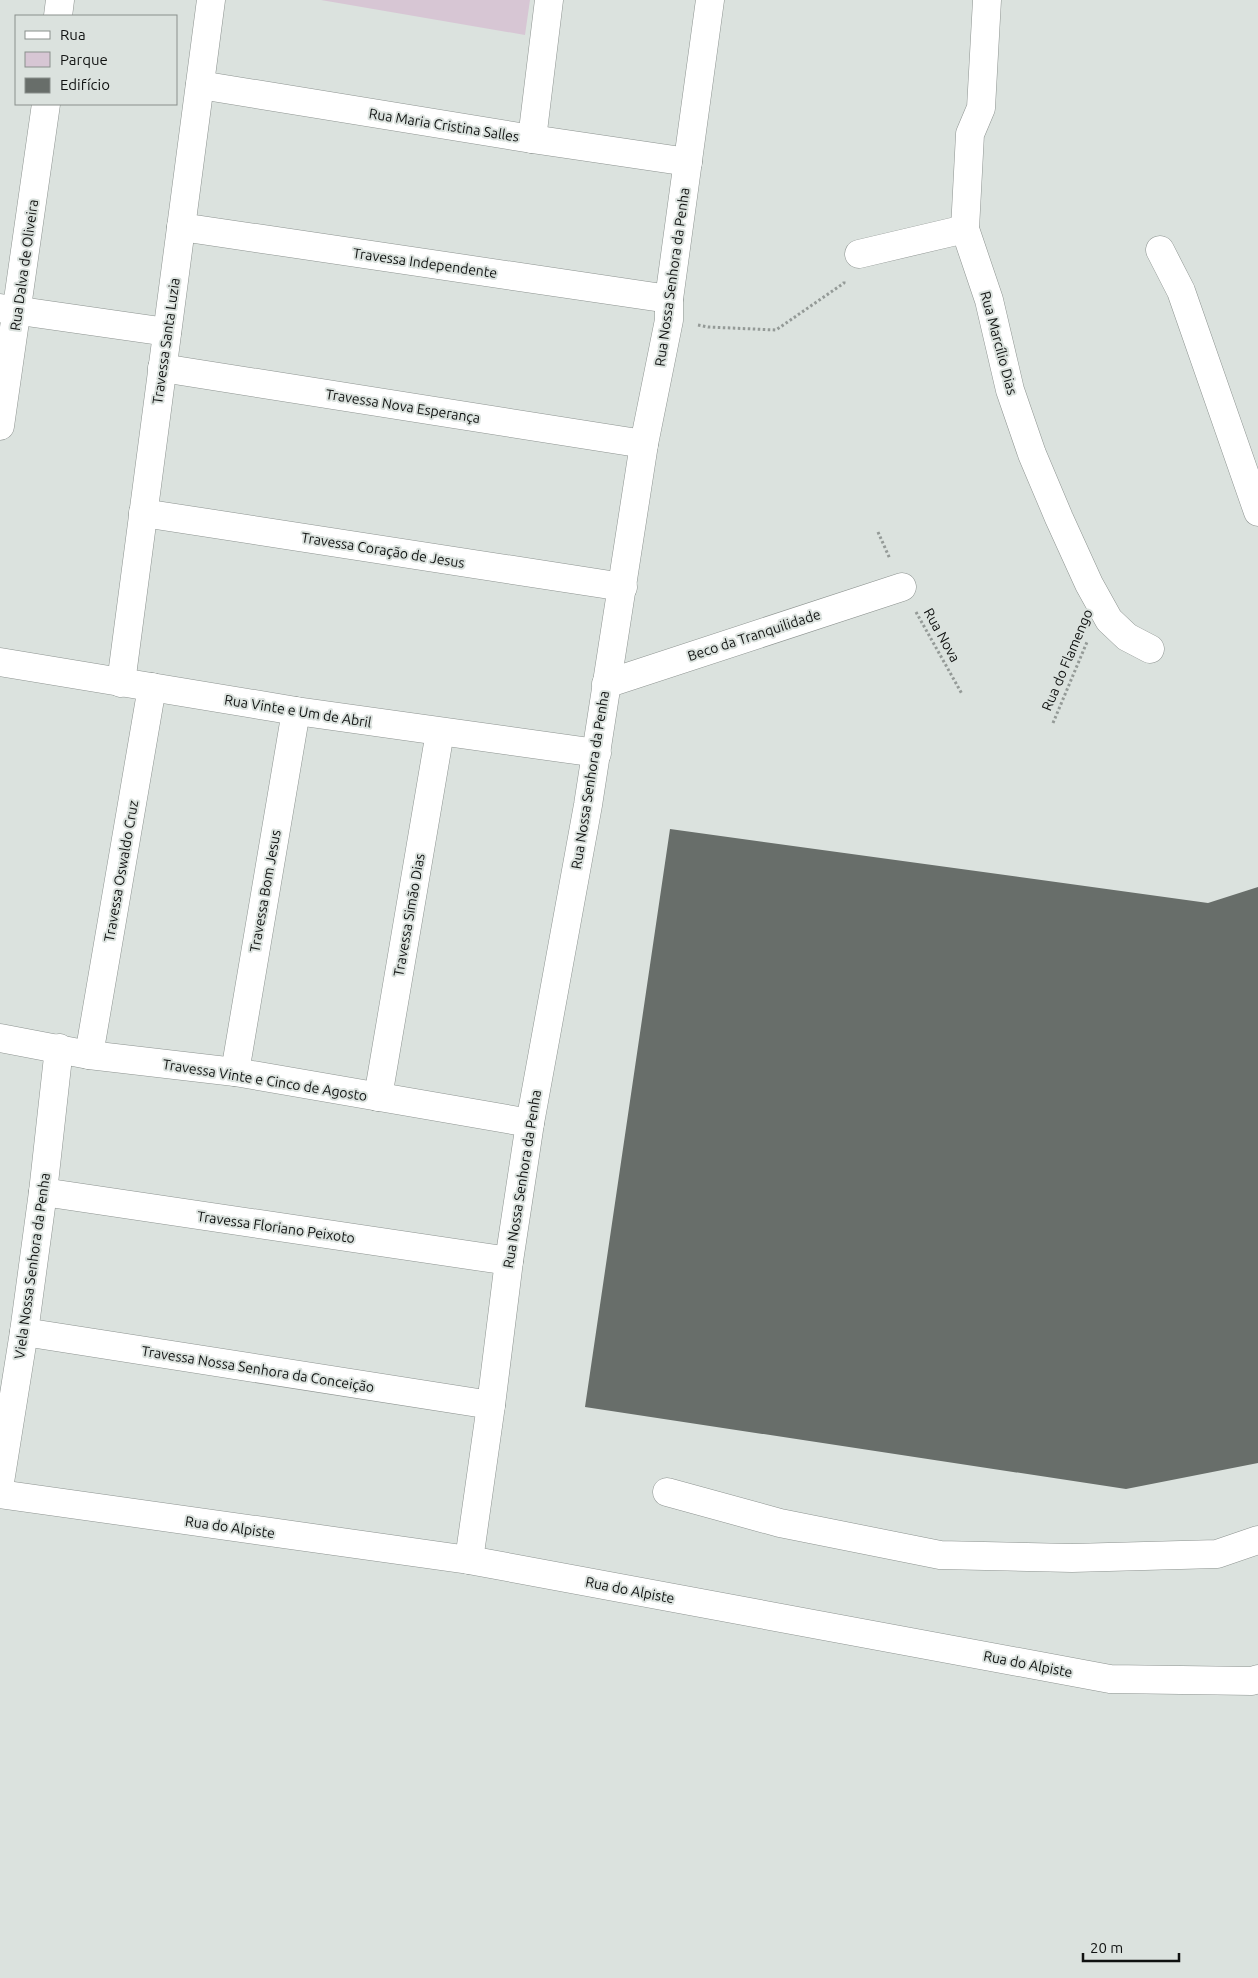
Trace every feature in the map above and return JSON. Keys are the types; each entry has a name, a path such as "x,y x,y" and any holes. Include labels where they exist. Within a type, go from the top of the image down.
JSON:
{"street":[{"path":"58,15 60,0"},
{"name":"Travessa Santa Luzia","path":"121,683 211,0"},
{"path":"532,139 549,0"},
{"name":"Rua Nossa Senhora da Penha","path":"469,1560 509,1261 530,1123 597,753 644,444 669,309 710,0"},
{"name":"Rua Marcílio Dias","path":"987,0 981,108 970,134 965,229 989,300 1010,390 1032,454 1070,543 1089,584 1109,620 1128,637 1150,649"},
{"name":"Rua Maria Cristina Salles","path":"200,85 532,139 688,162"},
{"name":"Rua Dalva de Oliveira","path":"0,426 9,309 46,105"},
{"name":"Travessa Independente","path":"181,227 669,309"},
{"path":"860,254 965,229"},
{"path":"1160,250 1181,291 1248,448 1258,512"},
{"path":"9,309 167,332"},
{"name":"Travessa Nova Esperança","path":"162,368 644,444"},
{"name":"Travessa Coração de Jesus","path":"143,513 623,587"},
{"name":"Beco da Tranquilidade","path":"606,684 902,587"},
{"name":"Rua Vinte e Um de Abril","path":"0,662 296,711 597,753"},
{"name":"Travessa Oswaldo Cruz","path":"89,1055 152,687"},
{"name":"Travessa Bom Jesus","path":"235,1072 296,711"},
{"name":"Travessa Simão Dias","path":"378,1097 440,732"},
{"name":"Travessa Vinte e Cinco de Agosto","path":"0,1038 89,1055 235,1072 530,1123"},
{"name":"Viela Nossa Senhora da Penha","path":"0,1482 24,1332 43,1192 59,1048"},
{"name":"Travessa Floriano Peixoto","path":"43,1192 509,1261"},
{"name":"Travessa Nossa Senhora da Conceição","path":"24,1332 491,1405"},
{"path":"667,1492 780,1523 940,1555 1072,1558 1217,1554 1258,1540"},
{"name":"Rua do Alpiste","path":"0,1494 469,1560 1110,1679 1258,1679"}],"path":[{"path":"669,309 708,328 776,330 844,283 845,265 860,254"},
{"name":"Rua Nova","path":"902,587 962,694"},
{"name":"Rua do Flamengo","path":"1053,723 1102,606"}],"green space":[{"path":"321,0 530,0 525,35"}],"building":[{"path":"670,829 1208,903 1258,887 1258,1463 1126,1489 585,1407"}]}
